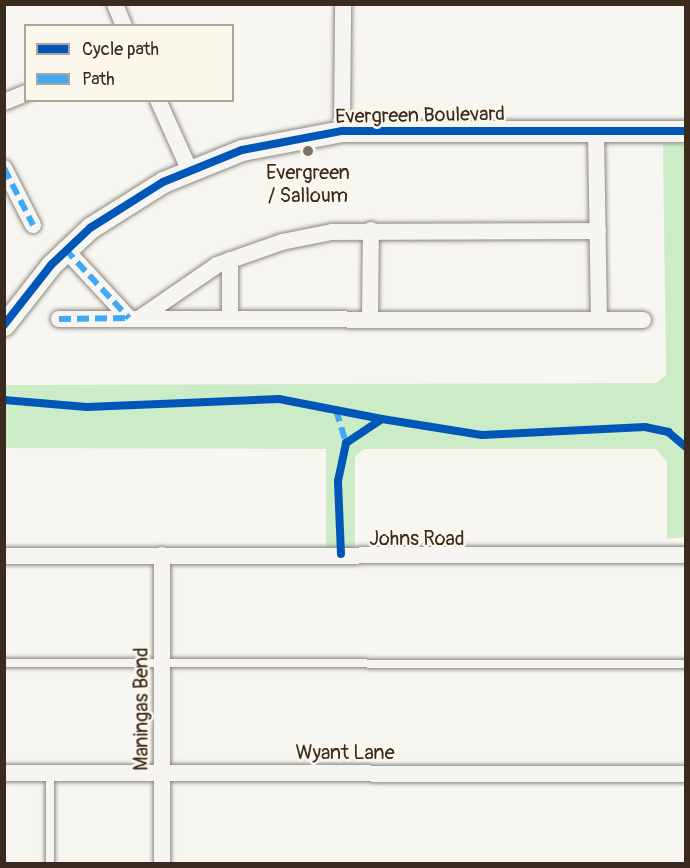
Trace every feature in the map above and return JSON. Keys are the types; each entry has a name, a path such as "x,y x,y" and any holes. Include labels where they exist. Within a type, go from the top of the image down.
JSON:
{"street":[{"path":"115,4 123,24"},
{"path":"342,131 343,4"},
{"path":"4,102 24,94"},
{"path":"159,102 189,169"},
{"name":"Evergreen Boulevard","path":"4,325 65,249 138,195 189,169 280,139 342,131 686,131"},
{"path":"596,131 599,320"},
{"path":"4,168 9,191 33,225"},
{"path":"135,318 177,289 230,260 282,242 371,230 598,231"},
{"path":"370,319 371,230"},
{"path":"65,249 135,318"},
{"path":"230,260 230,318"},
{"path":"59,319 643,320"},
{"name":"Maningas Bend","path":"162,555 162,864"},
{"name":"Johns Road","path":"4,556 686,555"},
{"name":"Wyant Lane","path":"4,773 686,774"}],"lane":[{"path":"4,663 686,664"},
{"path":"50,773 50,864"}],"green space":[{"path":"663,144 685,144 685,537 667,539 667,462 656,449 364,449 355,457 355,554 326,554 326,449 5,448 5,385 656,383 666,375"}],"marked path":[{"path":"4,168 33,225"},
{"path":"65,249 129,318"},
{"path":"59,319 129,318"},
{"path":"336,410 346,443"}],"cycle path":[{"path":"4,325 51,265 90,228 163,182 242,150 342,131 686,131"},
{"path":"4,400 87,407 279,399 382,419"},
{"path":"341,554 338,481 346,443 382,419 482,435 645,427 668,432 686,447"}],"place":[{"name":"Evergreen / Salloum","path":"308,151"}]}
